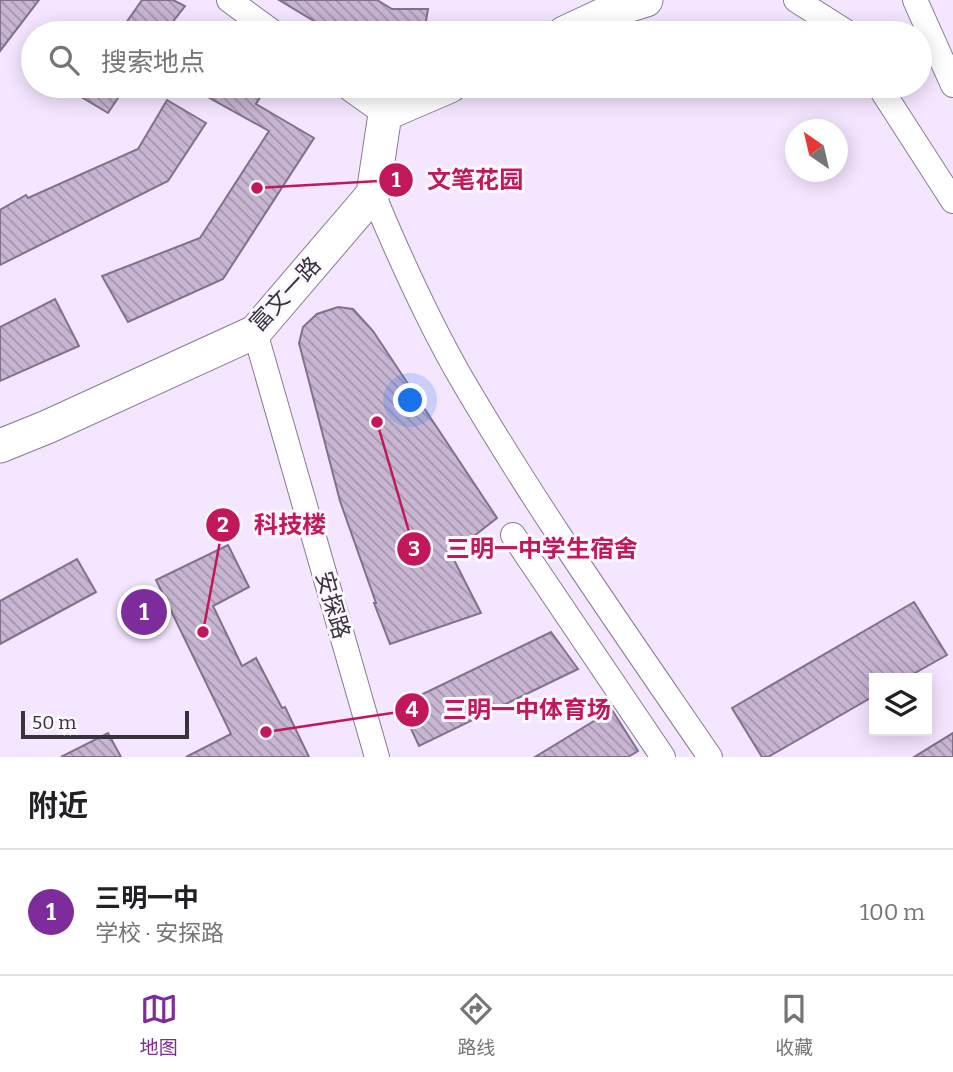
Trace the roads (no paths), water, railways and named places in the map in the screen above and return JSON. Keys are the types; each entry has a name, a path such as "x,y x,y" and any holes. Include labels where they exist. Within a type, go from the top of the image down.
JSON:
{"street":[{"path":"229,0 258,21"},
{"path":"590,21 646,0"},
{"path":"796,0 829,21"},
{"path":"915,0 924,21"},
{"path":"932,38 953,85"},
{"path":"363,98 385,114"},
{"path":"385,114 422,98"},
{"path":"887,98 953,201"},
{"path":"385,114 373,194 398,254 457,369 537,502 710,757"},
{"name":"富文一路","path":"0,446 255,332 373,194"},
{"name":"安探路","path":"255,332 377,757"},
{"path":"513,535 663,757"}],"place":[{"name":"文笔花园","path":"257,188"},
{"name":"三明一中学生宿舍","path":"377,422"},
{"name":"三明一中","path":"144,612"},
{"name":"科技楼","path":"203,632"},
{"name":"三明一中体育场","path":"266,732"}]}
